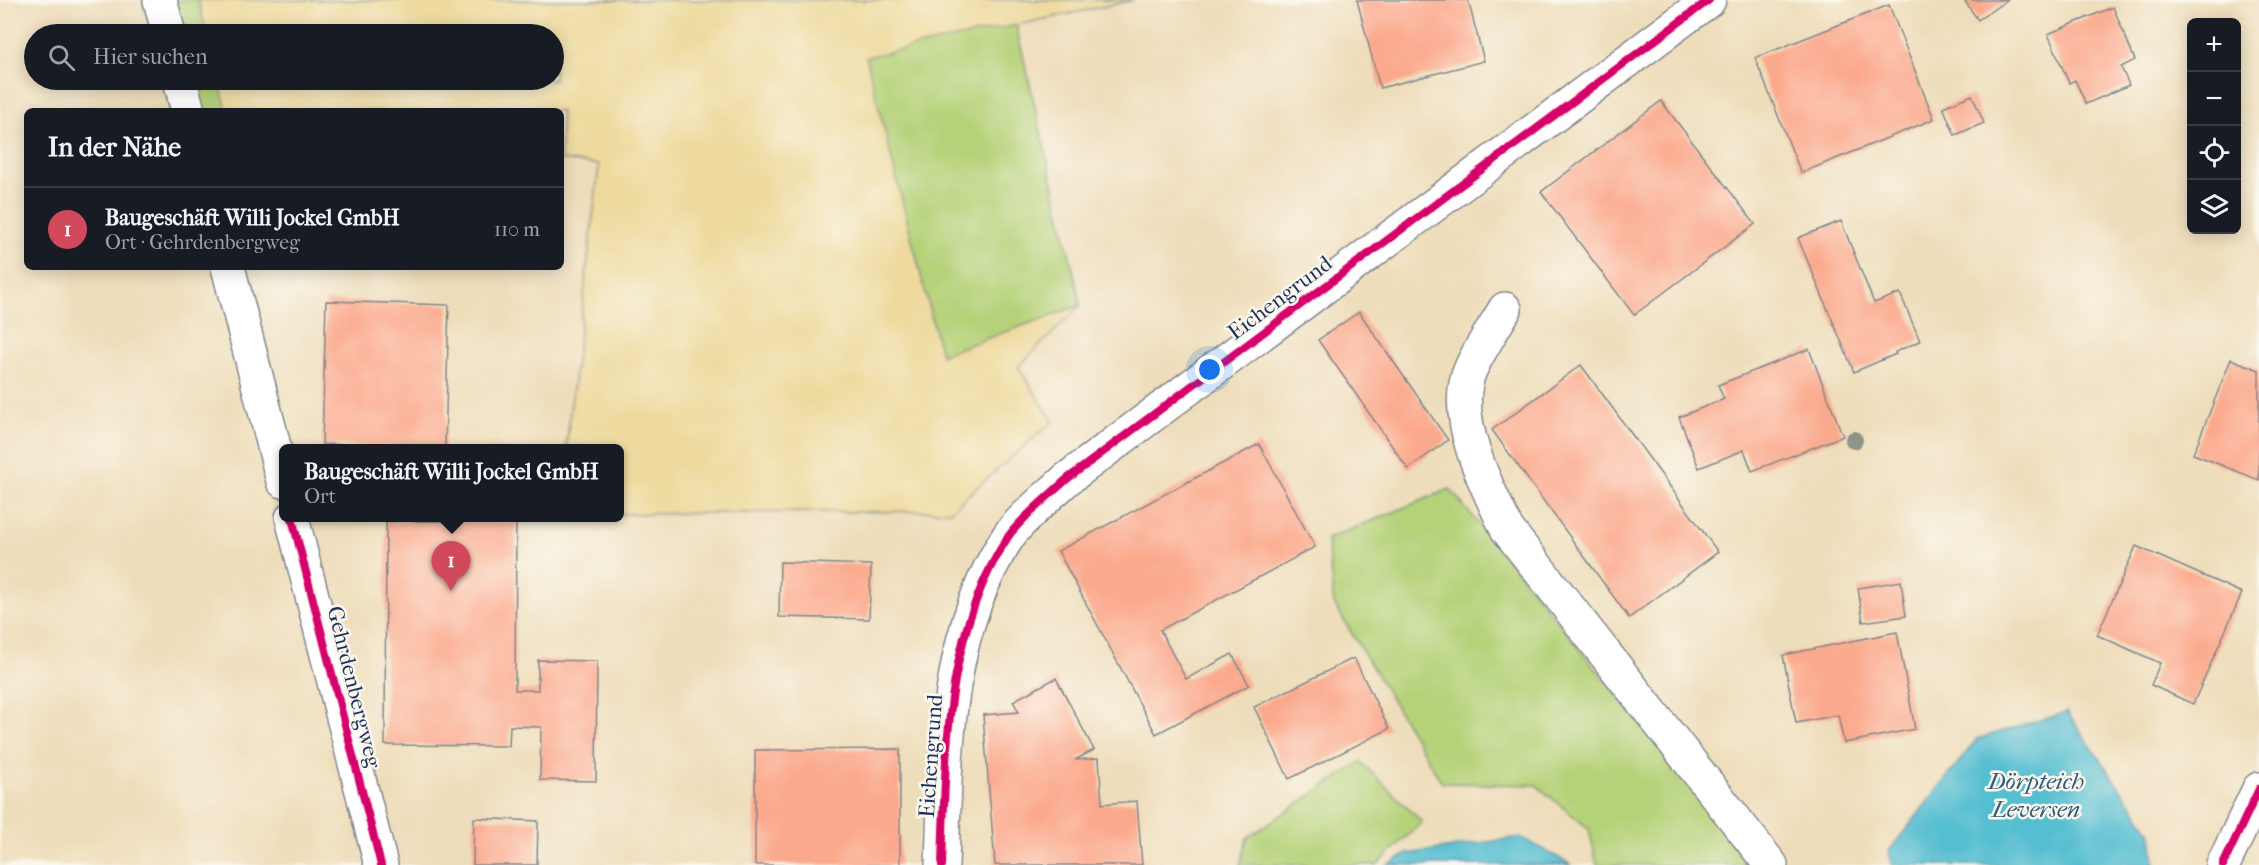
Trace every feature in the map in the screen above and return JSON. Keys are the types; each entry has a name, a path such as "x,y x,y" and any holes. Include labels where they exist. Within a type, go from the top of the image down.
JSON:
{"street":[{"path":"160,0 166,24"},
{"name":"Eichengrund","path":"942,865 947,726 962,639 986,576 1010,534 1067,479 1709,0"},
{"path":"183,90 187,108"},
{"path":"229,270 279,465"},
{"path":"1505,309 1467,376 1463,403 1479,471 1507,529 1772,865"},
{"name":"Gehrdenbergweg","path":"293,522 381,865"},
{"path":"2223,865 2259,789"}],"green space":[{"path":"143,0 1134,0 1016,25 1081,305 941,355 866,58 564,110 564,108 170,108 166,90 564,90 564,24 149,24"},
{"path":"1450,489 1755,865 1597,865 1589,829 1536,785 1442,783 1334,604 1327,539"},
{"path":"1361,762 1422,822 1377,865 1240,865 1247,838"}],"sand":[{"path":"198,0 1134,0 866,57 941,355 1081,305 1018,367 1053,421 950,511 624,514 624,444 566,444 599,165 564,160 564,108 226,108 222,90 564,90 564,24 204,24"}],"water":[{"name":"Dörpteich Leversen","path":"2067,712 2152,834 2155,865 1892,865 1889,851 1977,739"},
{"path":"1520,837 1572,865 1388,865 1407,854"}],"building":[{"path":"1357,0 1468,0 1484,61 1380,88"},
{"path":"1964,0 2007,0 1978,20"},
{"path":"1889,5 1934,119 1801,173 1755,58"},
{"path":"2113,7 2135,60 2121,67 2129,85 2086,104 2075,80 2069,83 2048,34"},
{"path":"1972,95 1984,123 1955,135 1943,107"},
{"path":"1661,101 1755,224 1634,315 1541,192"},
{"path":"1841,221 1874,303 1900,293 1920,341 1854,372 1798,238"},
{"path":"326,301 449,305 445,444 322,444"},
{"path":"1359,312 1448,440 1408,469 1318,340"},
{"path":"1809,349 1843,436 1752,471 1744,450 1699,468 1679,417 1724,399 1718,385"},
{"path":"2231,359 2259,370 2259,480 2193,454"},
{"path":"1581,365 1718,552 1629,618 1492,430"},
{"path":"1259,444 1315,547 1160,630 1186,679 1232,654 1249,685 1156,734 1058,551"},
{"path":"386,522 516,522 515,690 538,690 538,660 597,661 596,781 540,780 541,727 510,726 509,746 385,745"},
{"path":"2136,546 2242,593 2193,704 2151,685 2160,663 2097,635"},
{"path":"780,562 871,565 869,619 779,617"},
{"path":"1901,581 1906,616 1863,622 1858,588"},
{"path":"1897,632 1915,729 1844,743 1838,715 1796,723 1783,655"},
{"path":"1354,658 1389,729 1289,779 1254,707"},
{"path":"1056,678 1094,750 1075,760 1099,758 1102,804 1137,801 1142,865 995,865 983,715 1019,712 1013,701"},
{"path":"900,749 900,865 755,865 755,750"},
{"path":"474,818 538,821 537,865 473,865"}],"cycle path":[{"path":"942,865 948,738 952,695 960,654 971,613 987,574 1013,530 1067,479 1709,0"},
{"path":"293,522 381,865"},
{"path":"2223,865 2259,789"}],"place":[{"name":"Baugeschäft Willi Jockel GmbH","path":"451,591"}]}
